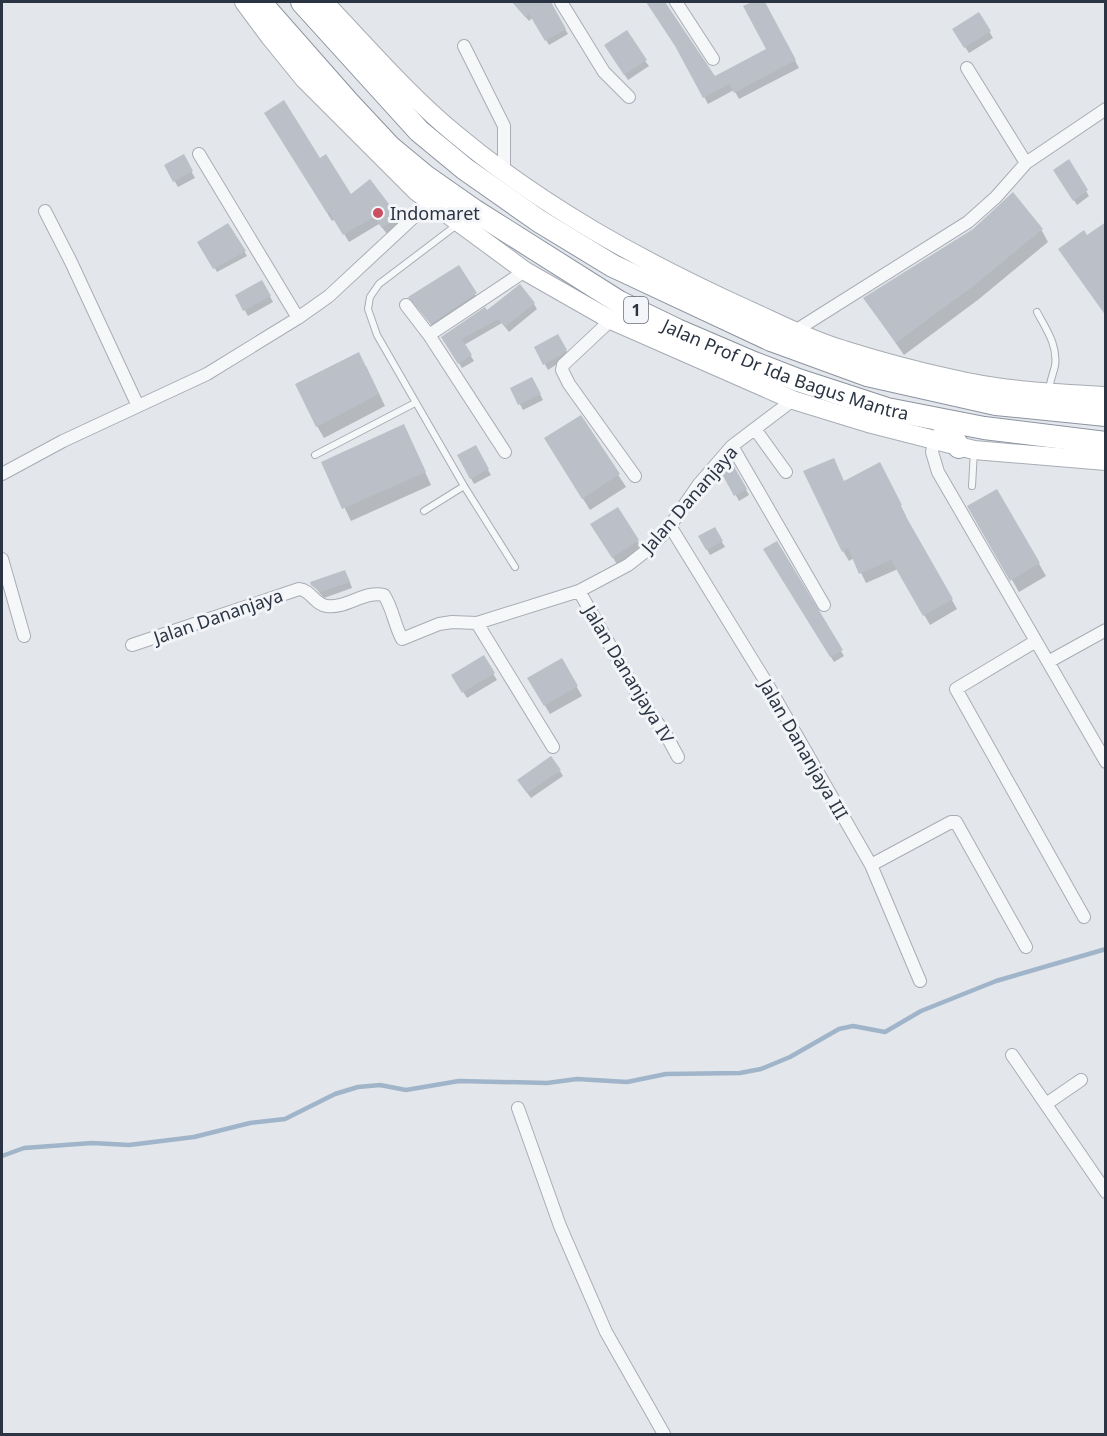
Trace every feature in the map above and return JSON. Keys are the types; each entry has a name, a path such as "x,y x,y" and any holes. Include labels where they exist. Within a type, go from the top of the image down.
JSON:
{"highway":[{"name":"Jalan Prof Dr Ida Bagus Mantra","path":"260,2 390,147 466,217 585,281 619,302 677,330 798,380 887,409 937,431 1106,443"},
{"name":"Jalan Prof Dr Ida Bagus Mantra","path":"302,2 419,131 465,170 574,230 613,266 771,340 867,375 953,387 996,404 1106,415"},
{"path":"937,431 966,449"}],"street":[{"path":"244,2 305,80 381,158 430,202 466,217 525,271 611,320 793,400 937,431 932,452 938,472 1106,762"},
{"path":"324,2 371,54 444,124 574,230 795,331 842,350 953,387 1106,396"},
{"path":"561,2 604,72 629,97"},
{"path":"676,2 714,59"},
{"path":"464,46 504,126 504,173"},
{"path":"967,68 1026,163"},
{"path":"795,331 968,222 996,197 1026,163 1106,109"},
{"path":"199,154 298,318"},
{"path":"2,474 63,441 207,374 298,318 329,297 430,202"},
{"path":"45,211 138,406"},
{"path":"429,336 525,271"},
{"path":"406,305 505,452"},
{"path":"611,320 563,365 562,370 563,376 635,476"},
{"name":"Jalan Dananjaya","path":"132,645 299,589 305,590 322,605 330,607 370,595 384,595 391,606 396,628 402,639 439,624 477,623 579,591 628,565 651,547 670,526 699,484 732,446 793,400"},
{"path":"754,429 786,472"},
{"path":"732,446 824,605"},
{"path":"966,449 1106,461"},
{"name":"Jalan Dananjaya III","path":"670,526 766,682 871,865 920,981"},
{"path":"2,559 24,636"},
{"name":"Jalan Dananjaya IV","path":"579,591 644,705 665,733 678,757"},
{"path":"477,623 553,747"},
{"path":"1048,662 1106,630"},
{"path":"1036,641 956,689 1084,917"},
{"path":"871,865 951,822 956,822 1026,947"},
{"path":"1012,1055 1106,1192"},
{"path":"1046,1104 1081,1080"},
{"path":"518,1108 560,1226 606,1332 664,1434"}],"lane":[{"path":"466,217 379,284 370,297 368,309 370,319 415,403 515,567"},
{"path":"1036,312 1053,342 1055,354 1055,367 1048,393"},
{"path":"315,455 415,403"},
{"path":"966,449 972,486"},
{"path":"424,511 464,486"}],"building":[{"path":"512,2 551,2 566,29 545,41 529,14 525,17"},
{"path":"646,2 665,2 715,76 766,49 743,6 752,2 765,2 796,60 734,93 729,84 703,98 675,46"},
{"path":"979,12 991,31 964,48 952,29"},
{"path":"627,30 647,60 624,75 604,45"},
{"path":"284,100 320,158 326,154 351,194 370,179 398,216 382,228 374,217 343,235 264,113"},
{"path":"184,154 193,171 173,182 164,165"},
{"path":"1069,159 1088,190 1073,201 1053,170"},
{"path":"1013,192 1043,229 972,287 896,343 863,298 973,229"},
{"path":"1106,222 1106,316 1058,249 1084,230 1087,235"},
{"path":"228,223 246,251 213,269 197,242"},
{"path":"459,265 477,293 431,324 408,297"},
{"path":"262,280 271,296 243,311 235,295"},
{"path":"520,284 535,303 505,327 498,319 462,339 472,355 458,364 441,337 485,307 487,310"},
{"path":"558,334 567,350 543,365 534,347"},
{"path":"359,352 379,394 316,427 295,384"},
{"path":"532,377 541,394 518,405 510,388"},
{"path":"581,415 620,474 582,499 544,438"},
{"path":"404,424 426,472 342,509 321,462"},
{"path":"476,445 489,469 470,479 457,455"},
{"path":"834,458 844,481 880,462 902,505 900,506 953,599 923,616 891,560 859,574 848,548 842,552 803,471"},
{"path":"732,463 747,489 734,496 721,472"},
{"path":"997,489 1040,563 1010,581 967,506"},
{"path":"618,507 639,540 612,558 590,524"},
{"path":"715,527 723,541 706,550 698,536"},
{"path":"777,541 843,650 830,657 763,549"},
{"path":"345,570 350,582 320,592 311,585 310,582"},
{"path":"484,655 495,673 462,693 451,675"},
{"path":"562,658 578,686 544,706 527,678"},
{"path":"551,756 561,770 527,793 517,780"}],"waterway":[{"path":"2,1156 24,1148 92,1143 129,1145 194,1137 250,1123 285,1119 335,1094 358,1087 380,1085 406,1090 459,1081 547,1083 577,1079 627,1082 666,1074 740,1073 761,1069 790,1057 839,1029 853,1026 885,1032 921,1011 996,981 1106,949"}],"place":[{"name":"Indomaret","path":"378,213"}]}
